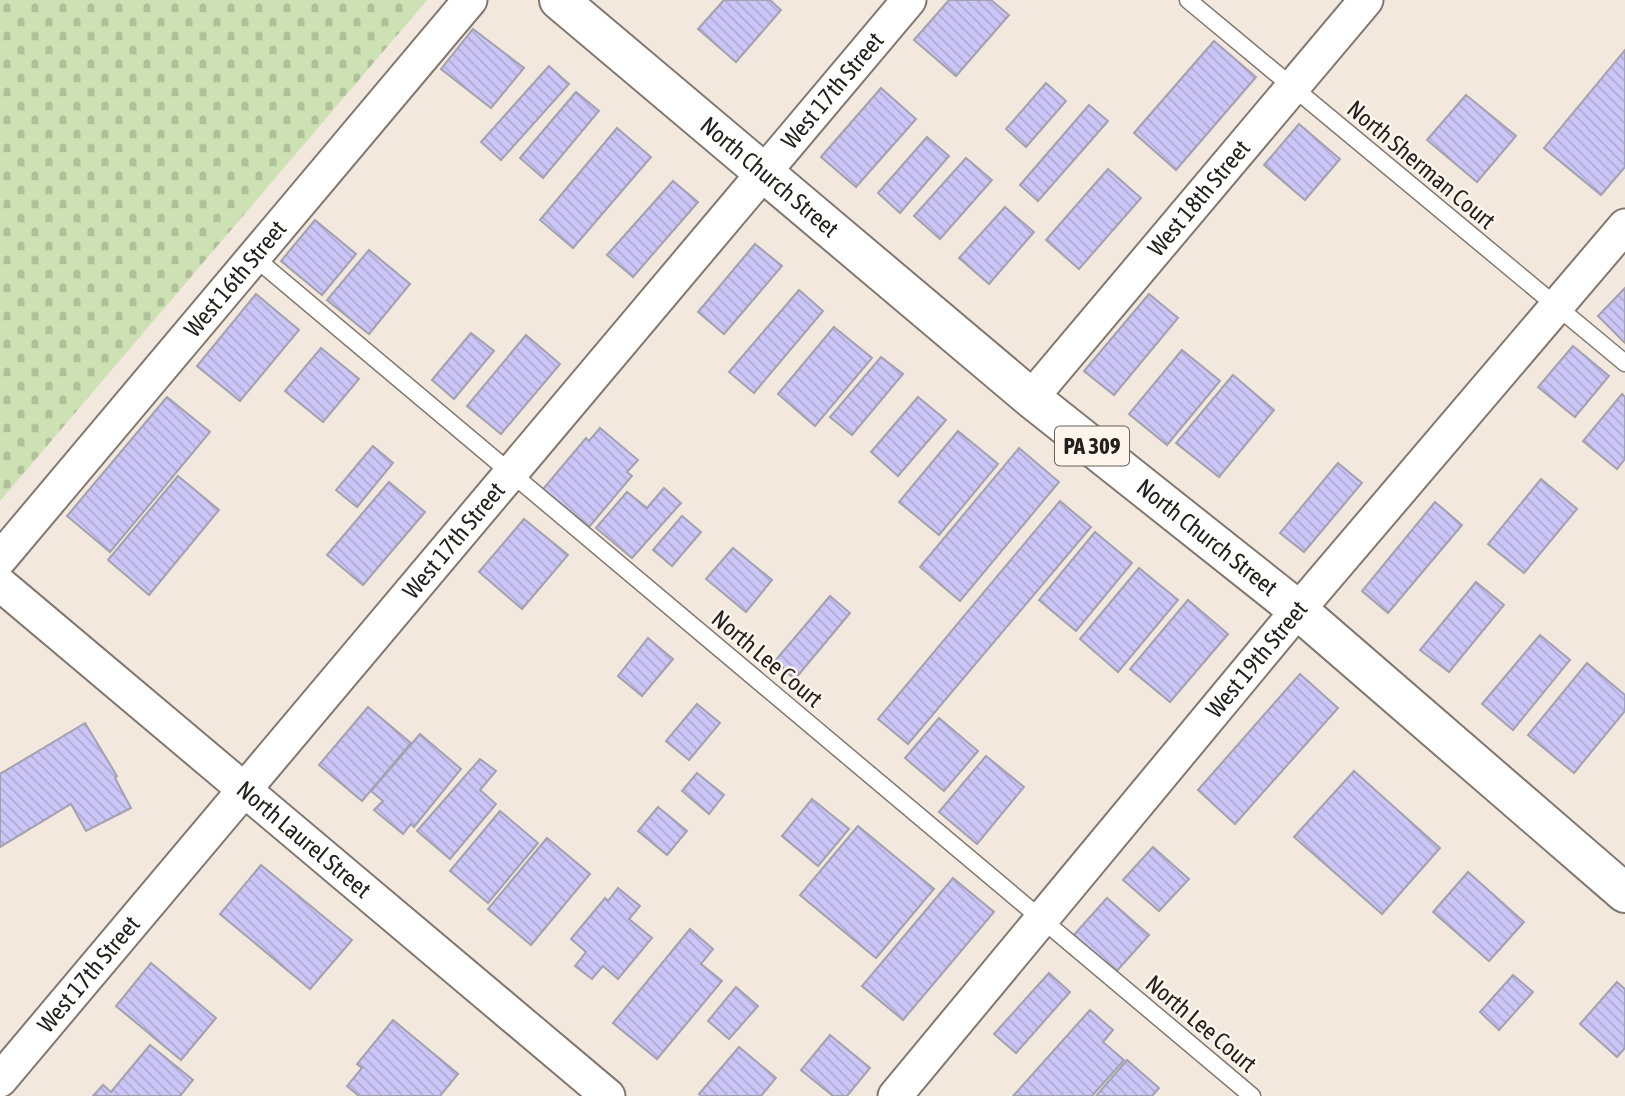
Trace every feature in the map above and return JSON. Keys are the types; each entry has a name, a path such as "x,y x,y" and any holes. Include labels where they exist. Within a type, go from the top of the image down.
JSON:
{"main road":[{"name":"North Church Street","path":"559,0 1031,398 1298,610 1625,894"}],"street":[{"name":"West 16th Street","path":"0,559 470,0"},
{"name":"West 17th Street","path":"0,1080 909,0"},
{"name":"West 18th Street","path":"1031,398 1366,0"},
{"name":"West 19th Street","path":"895,1096 1298,610 1625,226"},
{"name":"North Laurel Street","path":"0,584 608,1096"}],"lane":[{"name":"North Sherman Court","path":"1188,0 1625,363"},
{"name":"North Lee Court","path":"254,257 1252,1096"}],"green space":[{"path":"0,0 427,0 0,501"}],"building":[{"path":"724,0 770,0 781,10 736,62 698,29"},
{"path":"949,0 991,0 1009,15 956,76 914,40"},
{"path":"473,29 524,68 491,108 441,69"},
{"path":"1214,41 1256,77 1176,170 1134,133"},
{"path":"1625,50 1625,167 1601,195 1544,148"},
{"path":"549,66 569,84 501,160 481,142"},
{"path":"1046,83 1066,101 1026,147 1006,129"},
{"path":"881,88 916,119 856,187 821,157"},
{"path":"576,92 599,111 543,178 520,158"},
{"path":"1466,95 1516,136 1477,182 1427,140"},
{"path":"1089,105 1108,121 1038,201 1020,185"},
{"path":"1299,124 1340,159 1305,200 1264,165"},
{"path":"617,128 651,157 573,248 540,220"},
{"path":"927,137 949,156 900,213 878,193"},
{"path":"966,158 992,180 940,239 914,216"},
{"path":"1108,169 1141,198 1079,269 1046,240"},
{"path":"673,181 698,202 633,277 607,255"},
{"path":"1005,207 1034,232 989,284 959,258"},
{"path":"315,220 356,254 322,295 281,261"},
{"path":"755,244 782,266 724,334 698,312"},
{"path":"369,250 410,284 369,334 327,300"},
{"path":"1625,288 1625,343 1598,316"},
{"path":"799,290 823,311 754,393 729,372"},
{"path":"256,294 299,330 240,401 197,366"},
{"path":"1149,294 1178,318 1114,395 1084,371"},
{"path":"834,327 872,358 815,426 778,394"},
{"path":"471,333 494,351 454,399 432,380"},
{"path":"526,335 560,364 501,434 467,406"},
{"path":"1573,346 1609,376 1575,417 1538,387"},
{"path":"321,348 359,379 323,422 285,391"},
{"path":"1182,350 1220,381 1167,445 1129,414"},
{"path":"881,357 903,374 852,435 830,417"},
{"path":"1233,375 1274,410 1219,477 1176,443"},
{"path":"1622,394 1625,397 1625,459 1617,469 1583,441"},
{"path":"167,397 210,432 110,552 67,516"},
{"path":"918,397 946,420 898,476 871,452"},
{"path":"600,428 638,460 627,472 632,476 589,527 543,489 586,438 589,441"},
{"path":"958,431 998,464 939,535 899,502"},
{"path":"373,446 393,463 357,507 336,490"},
{"path":"1019,448 1059,482 960,601 920,567"},
{"path":"1338,463 1362,483 1304,552 1280,533"},
{"path":"178,476 219,510 149,595 108,560"},
{"path":"1541,479 1577,509 1524,573 1488,544"},
{"path":"389,482 425,512 363,585 327,555"},
{"path":"664,488 681,503 632,558 596,528 627,492 647,508"},
{"path":"1060,501 1091,527 908,744 878,719"},
{"path":"1435,502 1462,525 1388,613 1362,591"},
{"path":"682,516 701,532 672,566 653,550"},
{"path":"524,519 568,555 522,609 479,572"},
{"path":"1095,532 1132,563 1076,631 1039,600"},
{"path":"733,548 772,580 746,612 706,579"},
{"path":"1139,568 1178,600 1118,672 1080,639"},
{"path":"1476,582 1504,605 1449,672 1420,650"},
{"path":"830,596 850,613 795,679 774,662"},
{"path":"1188,600 1228,634 1170,702 1130,669"},
{"path":"1540,635 1570,660 1513,730 1482,704"},
{"path":"648,638 673,659 642,696 618,676"},
{"path":"1587,663 1625,695 1625,711 1574,773 1528,735"},
{"path":"1300,674 1338,708 1235,824 1198,790"},
{"path":"697,704 720,723 689,760 666,741"},
{"path":"368,707 411,743 362,801 319,765"},
{"path":"939,718 978,751 944,791 905,758"},
{"path":"85,723 117,776 115,778 131,808 86,831 71,804 0,847 0,774"},
{"path":"420,734 461,769 414,827 411,824 403,834 374,810 383,801 371,791"},
{"path":"986,756 1024,787 977,844 939,812"},
{"path":"480,759 496,771 480,790 496,804 450,859 417,831"},
{"path":"1354,771 1440,848 1382,914 1294,837"},
{"path":"697,773 724,795 709,814 682,791"},
{"path":"812,799 849,829 818,866 782,836"},
{"path":"658,807 687,831 667,855 638,831"},
{"path":"500,811 538,843 488,903 450,871"},
{"path":"858,826 934,889 876,958 800,895"},
{"path":"547,838 590,874 531,945 488,909"},
{"path":"1153,847 1189,879 1159,911 1123,880"},
{"path":"261,865 352,940 310,989 220,914"},
{"path":"1468,872 1524,922 1489,961 1433,912"},
{"path":"953,878 994,912 903,1020 862,986"},
{"path":"618,888 640,906 629,919 652,938 618,979 603,966 592,979 575,966 586,952 571,939 605,898 608,901"},
{"path":"1107,898 1149,935 1115,973 1073,936"},
{"path":"690,929 713,949 701,964 722,981 657,1059 613,1023"},
{"path":"151,963 216,1018 181,1060 116,1006"},
{"path":"1049,973 1070,992 1016,1053 994,1034"},
{"path":"1513,975 1533,992 1499,1030 1480,1012"},
{"path":"1617,982 1625,989 1625,1048 1617,1057 1580,1024"},
{"path":"736,987 758,1006 729,1039 708,1021"},
{"path":"1090,1010 1113,1030 1103,1042 1124,1060 1092,1096 1013,1096"},
{"path":"393,1020 458,1074 440,1096 359,1096 347,1086 362,1068 357,1064"},
{"path":"830,1035 870,1068 847,1096 833,1096 801,1070"},
{"path":"150,1045 193,1080 180,1096 93,1096 103,1085 111,1092"},
{"path":"739,1047 776,1078 761,1096 701,1096 699,1094"},
{"path":"1127,1060 1159,1088 1152,1096 1096,1096"}]}
